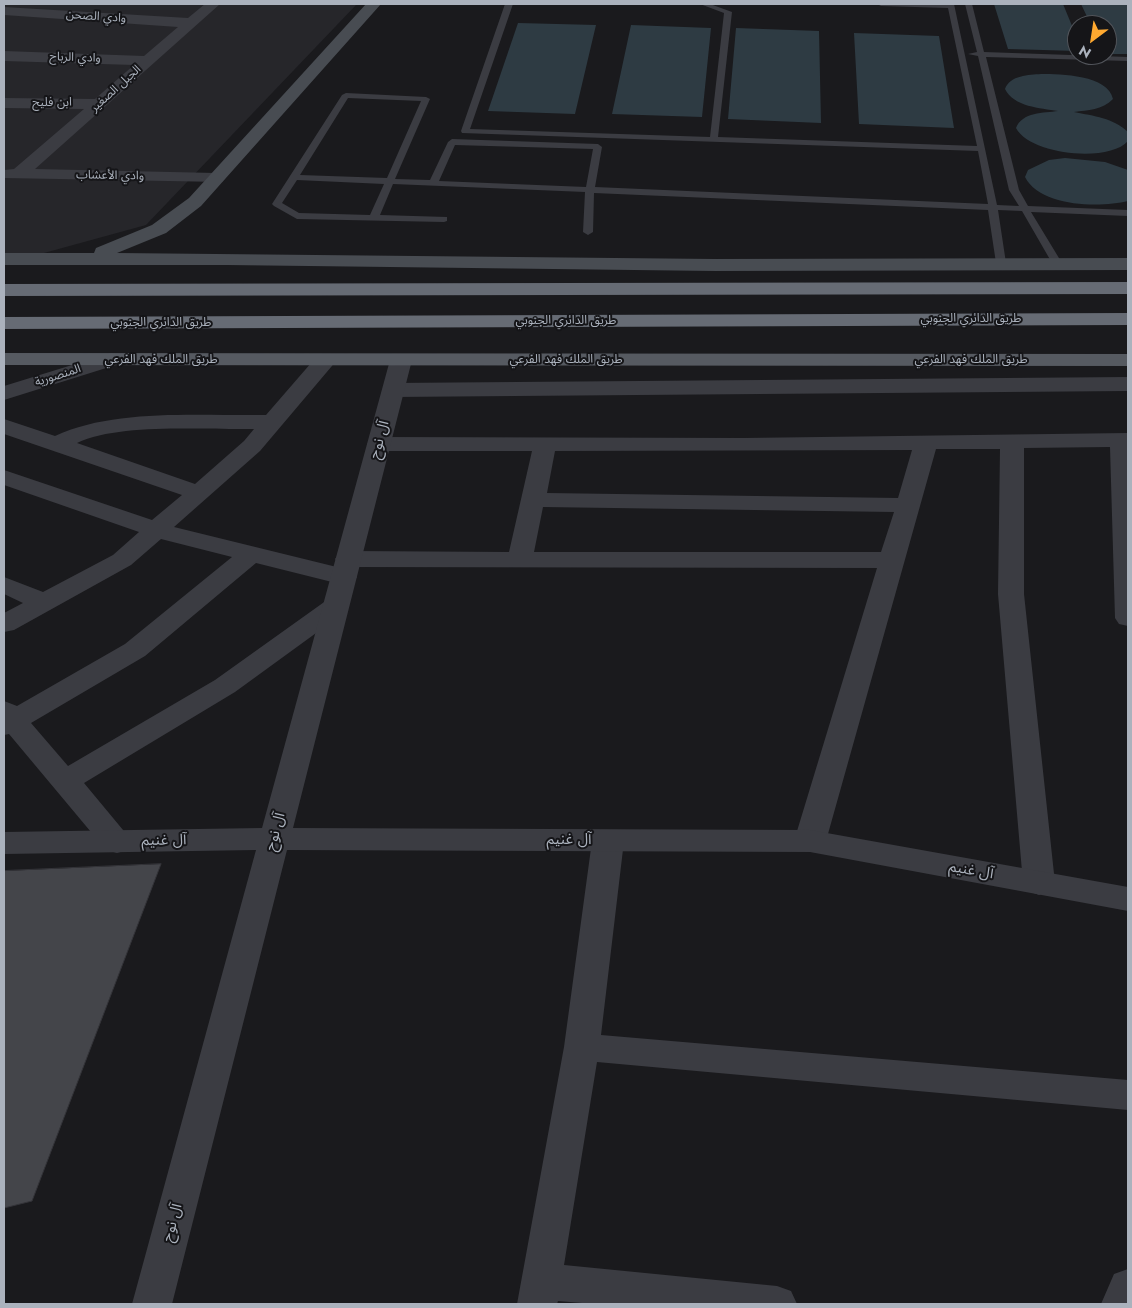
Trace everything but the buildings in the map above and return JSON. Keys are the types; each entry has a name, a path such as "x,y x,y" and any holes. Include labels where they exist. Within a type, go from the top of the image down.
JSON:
{"highway":[{"path":"4,276 365,289"},
{"path":"4,290 1128,288"},
{"path":"952,318 1128,325"},
{"name":"طريق الدائري الجنوبي","path":"4,323 952,318 1128,319"},
{"path":"4,337 298,322"}],"main road":[{"path":"52,258 95,254 140,239 159,229 195,202 374,4"},
{"path":"195,202 184,238 205,252 226,258"},
{"path":"4,258 226,258 715,265 1128,264"},
{"name":"طريق الملك فهد الفرعي","path":"4,359 1128,360"}],"street":[{"name":"الجبل الصغير","path":"12,174 99,104 189,23 213,4"},
{"name":"وادي الصحن","path":"4,11 189,23"},
{"name":"وادي الرباح","path":"4,56 147,60"},
{"name":"ابن فليح","path":"4,103 99,104"},
{"name":"وادي الأعشاب","path":"12,174 216,178"},
{"name":"المنصورية","path":"4,394 112,360"},
{"path":"4,624 122,560 252,446 326,360"},
{"name":"آل نوح","path":"152,1304 401,360"},
{"path":"393,390 1128,384"},
{"path":"57,444 84,430 123,424 273,422"},
{"path":"4,426 199,493"},
{"path":"379,444 1124,440 1128,618"},
{"path":"810,842 926,442"},
{"path":"1012,442 1011,594 1039,883"},
{"path":"520,559 545,444"},
{"path":"9,485 156,530 251,554 343,581 520,559 892,560"},
{"path":"533,500 908,505"},
{"path":"117,842 65,781 7,719 135,650 251,554"},
{"path":"65,781 226,686 343,581"},
{"path":"4,586 44,602"},
{"name":"آل غنيم","path":"4,843 275,839 810,842 1128,899"},
{"path":"608,840 582,1047 540,1293 777,1304"},
{"path":"582,1047 1128,1096"},
{"path":"1121,1304 1128,1287"}],"lane":[{"path":"508,4 465,131 982,149"},
{"path":"704,4 728,12 714,139"},
{"path":"881,4 951,5 982,149 1001,263"},
{"path":"969,4 1014,190 1057,263"},
{"path":"961,54 1128,59"},
{"path":"374,217 426,99 346,95 277,204 297,216 444,219"},
{"path":"433,184 452,142 598,148 590,190 588,232"},
{"path":"294,177 1128,213"}],"shaded area":[{"path":"4,4 357,4 146,225 44,253 4,253"},
{"path":"994,4 1063,4 1068,15 1067,51 1008,49"},
{"path":"1081,4 1128,4 1128,54 1117,54 1117,15 1086,15"},
{"path":"518,23 596,25 575,114 488,111"},
{"path":"631,25 711,28 702,117 612,114"},
{"path":"736,28 819,31 821,123 728,119"},
{"path":"854,33 939,36 954,128 859,124"},
{"path":"1041,74 1083,78 1102,85 1109,91 1113,99 1109,103 1090,110 1074,112 1103,118 1122,127 1128,132 1128,141 1118,148 1088,154 1053,150 1037,145 1024,137 1016,128 1023,119 1034,114 1058,111 1028,106 1015,100 1005,89 1007,84 1015,78"},
{"path":"1065,158 1105,162 1128,170 1128,201 1087,204 1057,200 1033,187 1025,177 1028,170 1049,160"}]}
